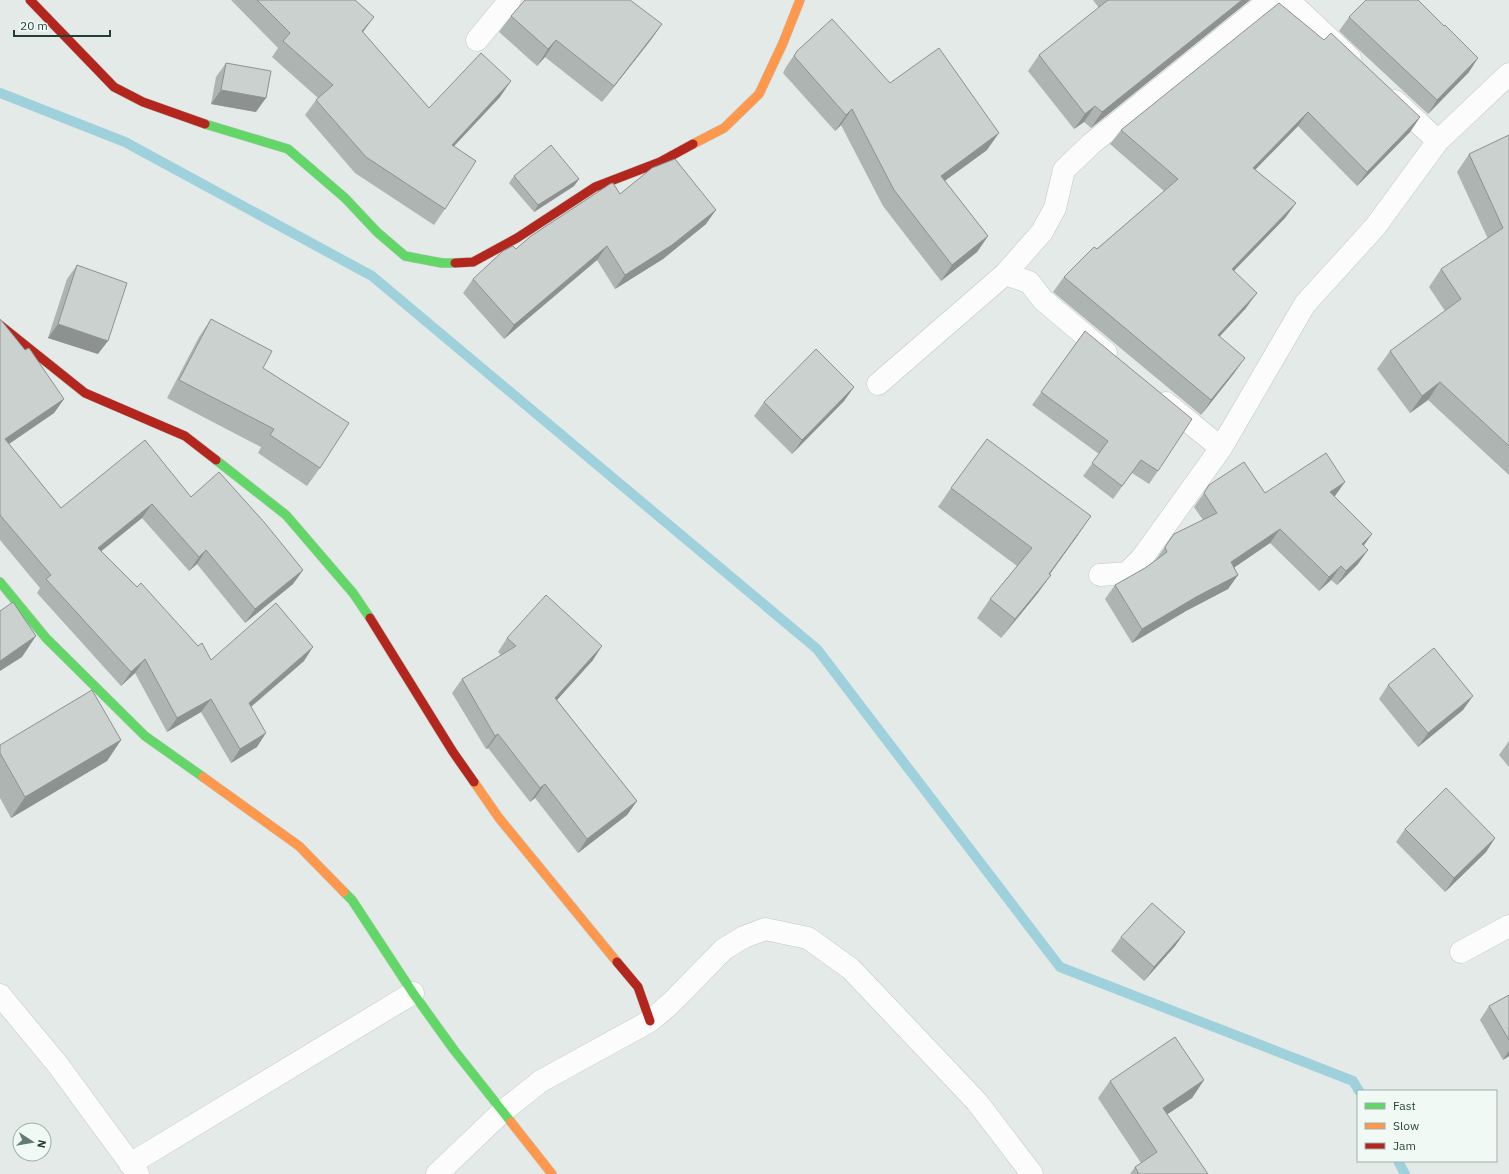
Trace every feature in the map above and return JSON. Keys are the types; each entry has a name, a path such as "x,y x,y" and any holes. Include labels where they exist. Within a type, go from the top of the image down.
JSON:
{"street":[{"path":"30,0 114,87 143,102 192,120 288,148 345,198 377,232 405,256 442,263 473,262 517,238 595,187 660,162 724,128 759,94 783,43 800,0"},
{"path":"477,40 510,0"},
{"path":"878,384 1005,274 1042,232 1055,208 1064,170 1091,144 1270,0"},
{"path":"1288,0 1363,71"},
{"path":"1100,575 1127,573 1142,558 1221,448 1305,304 1376,227 1438,141 1509,74"},
{"path":"1380,87 1438,141"},
{"path":"1005,274 1030,282 1043,300 1120,364"},
{"path":"0,325 85,393 186,436 286,515 353,593 388,645 453,752 499,818 638,987 650,1021"},
{"path":"1150,389 1221,448"},
{"path":"0,582 46,638 145,736 299,846 352,900 413,993 552,1174"},
{"path":"1461,952 1509,926"},
{"path":"436,1174 503,1111 541,1081 650,1021 670,1004 724,949 744,937 766,929 808,938 851,969 977,1102 1032,1174"},
{"path":"0,995 58,1065 134,1169 413,993"}],"building":[{"path":"257,0 355,0 374,17 362,31 429,108 481,53 511,81 452,145 476,161 445,209 366,157 316,100 333,85 283,41 290,33"},
{"path":"525,0 630,0 662,24 614,86 556,40 548,49 511,16"},
{"path":"1108,0 1242,0 1102,112 1095,106 1085,114 1039,55"},
{"path":"1366,0 1418,0 1478,58 1437,100 1349,17"},
{"path":"1279,3 1324,40 1331,33 1420,117 1367,172 1308,112 1253,168 1296,203 1232,269 1257,293 1218,335 1245,358 1211,400 1064,277 1094,247 1097,249 1178,179 1121,130"},
{"path":"832,19 890,83 939,48 999,133 941,176 988,236 952,265 894,190 852,109 846,115 794,56 797,51"},
{"path":"226,63 271,71 266,98 221,90"},
{"path":"1509,135 1509,446 1440,382 1422,396 1390,351 1461,299 1441,269 1503,228 1469,154"},
{"path":"551,145 579,179 538,205 514,176"},
{"path":"675,159 716,210 672,245 625,275 607,246 514,325 473,279 503,251 513,246 516,249 531,236 610,184 613,183 620,194 652,168"},
{"path":"77,265 127,283 108,341 58,324"},
{"path":"0,319 25,350 29,348 64,399 5,439 61,508 145,440 191,497 219,472 264,522 303,570 255,609 206,550 199,557 152,504 98,548 137,587 141,583 198,646 202,643 211,660 276,603 313,647 249,703 266,733 240,749 211,699 177,718 145,659 131,672 46,579 51,575 0,515"},
{"path":"211,319 272,351 263,368 349,423 320,468 270,435 274,429 179,380"},
{"path":"1085,331 1192,419 1158,471 1141,460 1122,486 1092,463 1108,441 1041,392"},
{"path":"816,349 854,387 802,440 764,402"},
{"path":"987,439 1091,516 1049,574 1051,575 1015,619 990,599 1032,548 951,488"},
{"path":"1326,453 1345,482 1330,492 1372,534 1362,544 1368,550 1346,571 1341,566 1329,577 1280,529 1231,562 1238,575 1196,597 1142,629 1115,585 1145,568 1167,552 1165,547 1174,534 1217,513 1204,493 1209,485 1244,462 1265,493"},
{"path":"546,595 602,646 555,698 637,801 587,839 545,784 540,788 498,734 495,736 462,679 516,646 507,638"},
{"path":"13,602 36,636 0,661 0,611"},
{"path":"1434,648 1473,696 1428,733 1388,685"},
{"path":"92,690 121,740 25,797 0,753 0,745"},
{"path":"1446,788 1495,838 1454,878 1405,829"},
{"path":"1152,903 1185,932 1154,967 1121,937"},
{"path":"1509,995 1509,1040 1489,1006"},
{"path":"1175,1037 1204,1080 1163,1108 1208,1174 1139,1174 1135,1167 1157,1152 1110,1081"}],"waterway":[{"path":"0,93 125,142 372,276 817,649 1060,967 1353,1081 1358,1090"},
{"path":"1399,1162 1405,1174"}],"traffic: fast":[{"path":"205,124 288,149 345,198 377,232 405,256 442,263 455,263"},
{"path":"216,460 286,515 353,593 370,618"},
{"path":"0,582 46,638 145,736 203,777"},
{"path":"344,892 352,900 413,993 454,1050 511,1122"}],"traffic: slow":[{"path":"693,144 724,128 759,94 783,43 800,0"},
{"path":"203,777 299,846 344,892"},
{"path":"474,782 499,818 617,962"},
{"path":"511,1122 552,1174"}],"traffic: jam":[{"path":"30,0 114,87 143,102 205,124"},
{"path":"455,263 473,262 517,238 595,187 660,162 693,144"},
{"path":"0,325 85,393 185,436 216,460"},
{"path":"370,618 453,752 474,782"},
{"path":"617,962 638,987 650,1021"}]}
